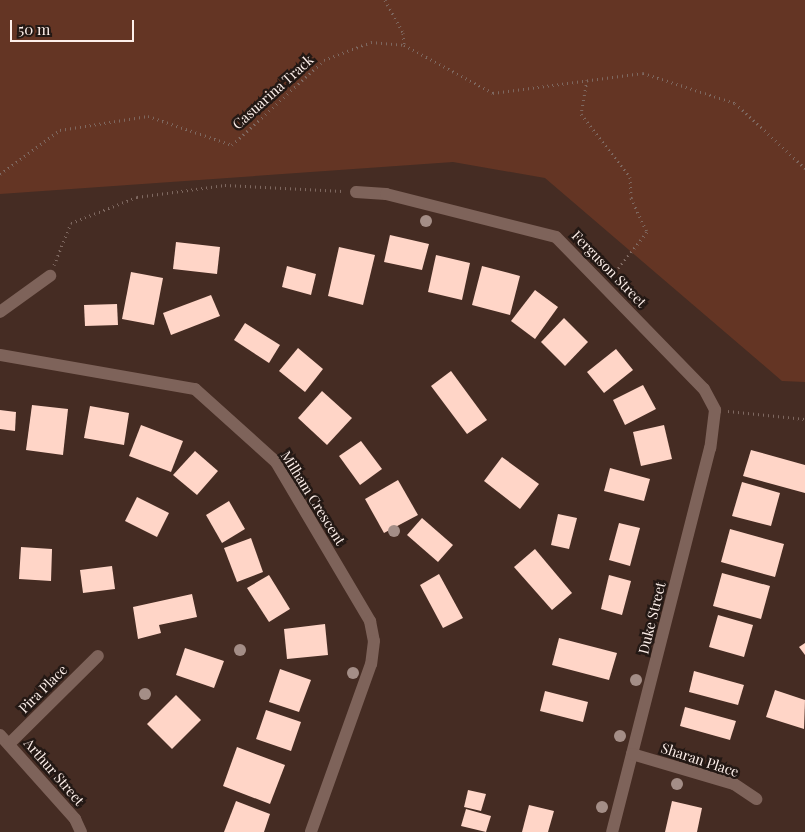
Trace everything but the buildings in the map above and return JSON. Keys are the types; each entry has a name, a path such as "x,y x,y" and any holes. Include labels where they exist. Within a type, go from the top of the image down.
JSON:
{"street":[{"name":"Ferguson Street","path":"356,192 386,194 556,237 704,389 714,410"},
{"path":"0,312 50,276"},
{"name":"Milham Crescent","path":"0,355 195,389 276,462 370,621 374,642 371,664 311,832"},
{"name":"Duke Street","path":"612,832 710,448 714,410"},
{"name":"Pira Place","path":"4,739 98,656"},
{"name":"Arthur Street","path":"4,739 76,819 81,832"},
{"name":"Sharan Place","path":"632,754 734,784 756,799"}],"path":[{"path":"385,0 403,33 404,45"},
{"name":"Casuarina Track","path":"0,174 60,130 148,116 232,145 324,60 371,42 404,45 493,92 643,73 735,103 805,168"},
{"path":"587,80 581,114 630,177 631,198 647,232 604,286"},
{"path":"50,276 70,222 137,197 225,185 356,192"},
{"path":"714,410 805,419"}],"shaded area":[{"path":"0,0 805,0 805,382 782,381 545,178 453,162 0,194"}]}
